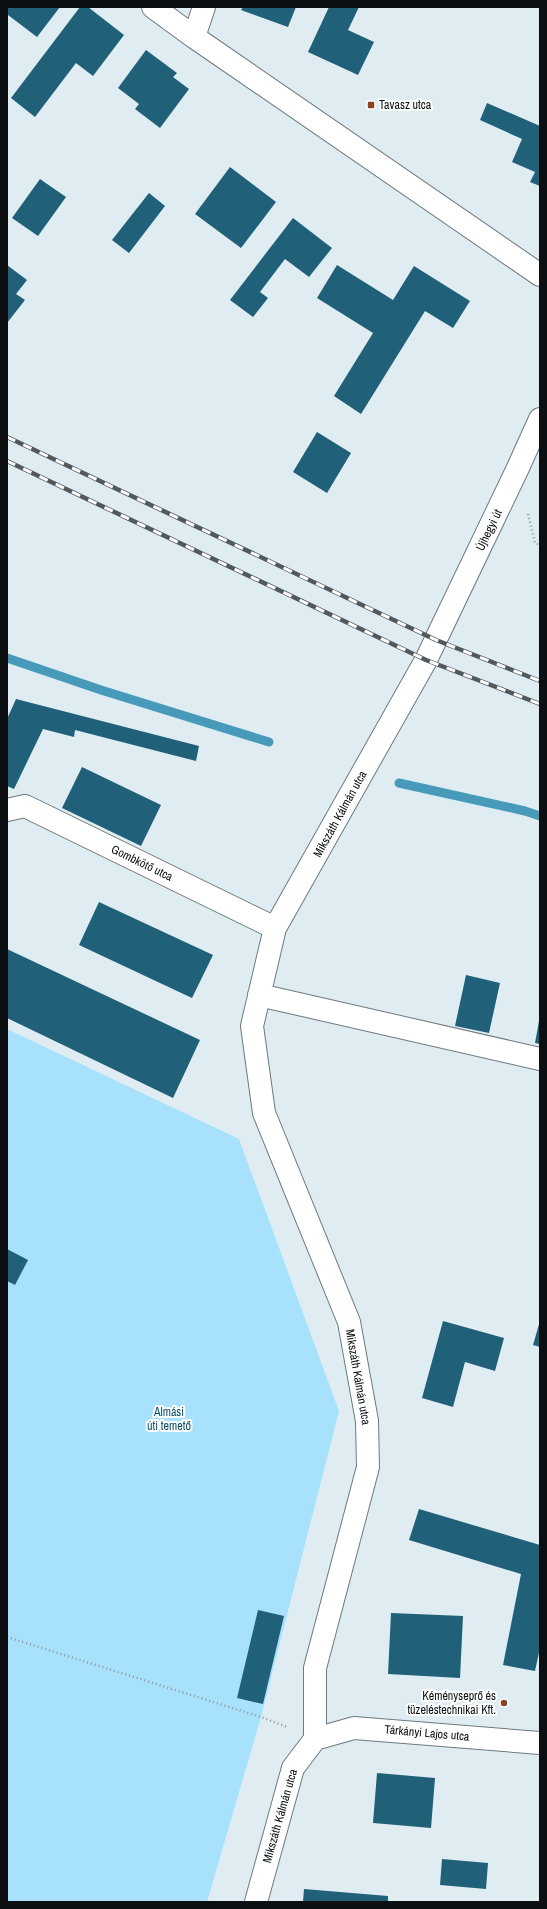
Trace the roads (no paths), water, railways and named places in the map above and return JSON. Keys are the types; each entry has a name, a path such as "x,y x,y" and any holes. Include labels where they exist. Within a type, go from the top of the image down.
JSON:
{"street":[{"path":"153,7 194,37 540,275"},
{"path":"194,37 204,7"},
{"name":"Újhegyi út","path":"436,640 540,419"},
{"name":"Mikszáth Kálmán utca","path":"256,1902 293,1768 315,1739 315,1668 368,1467 367,1421 349,1322 264,1113 252,1026 275,928 436,640"},
{"name":"Gombkötő utca","path":"7,810 25,806 275,928"},
{"path":"259,995 540,1059"},
{"name":"Tárkányi Lajos utca","path":"315,1739 354,1728 540,1742"}],"waterway":[{"path":"7,658 101,690 269,742"},
{"path":"399,783 525,811 540,816"}],"railway":[{"path":"7,437 436,640 540,681"},
{"path":"7,461 426,660 540,704"}],"place":[{"name":"Tavasz utca","path":"371,105"},
{"name":"Kéményseprő és tüzeléstechnikai Kft.","path":"504,1703"}],"park label":[{"name":"Almási úti temető","path":"169,1419"}]}
